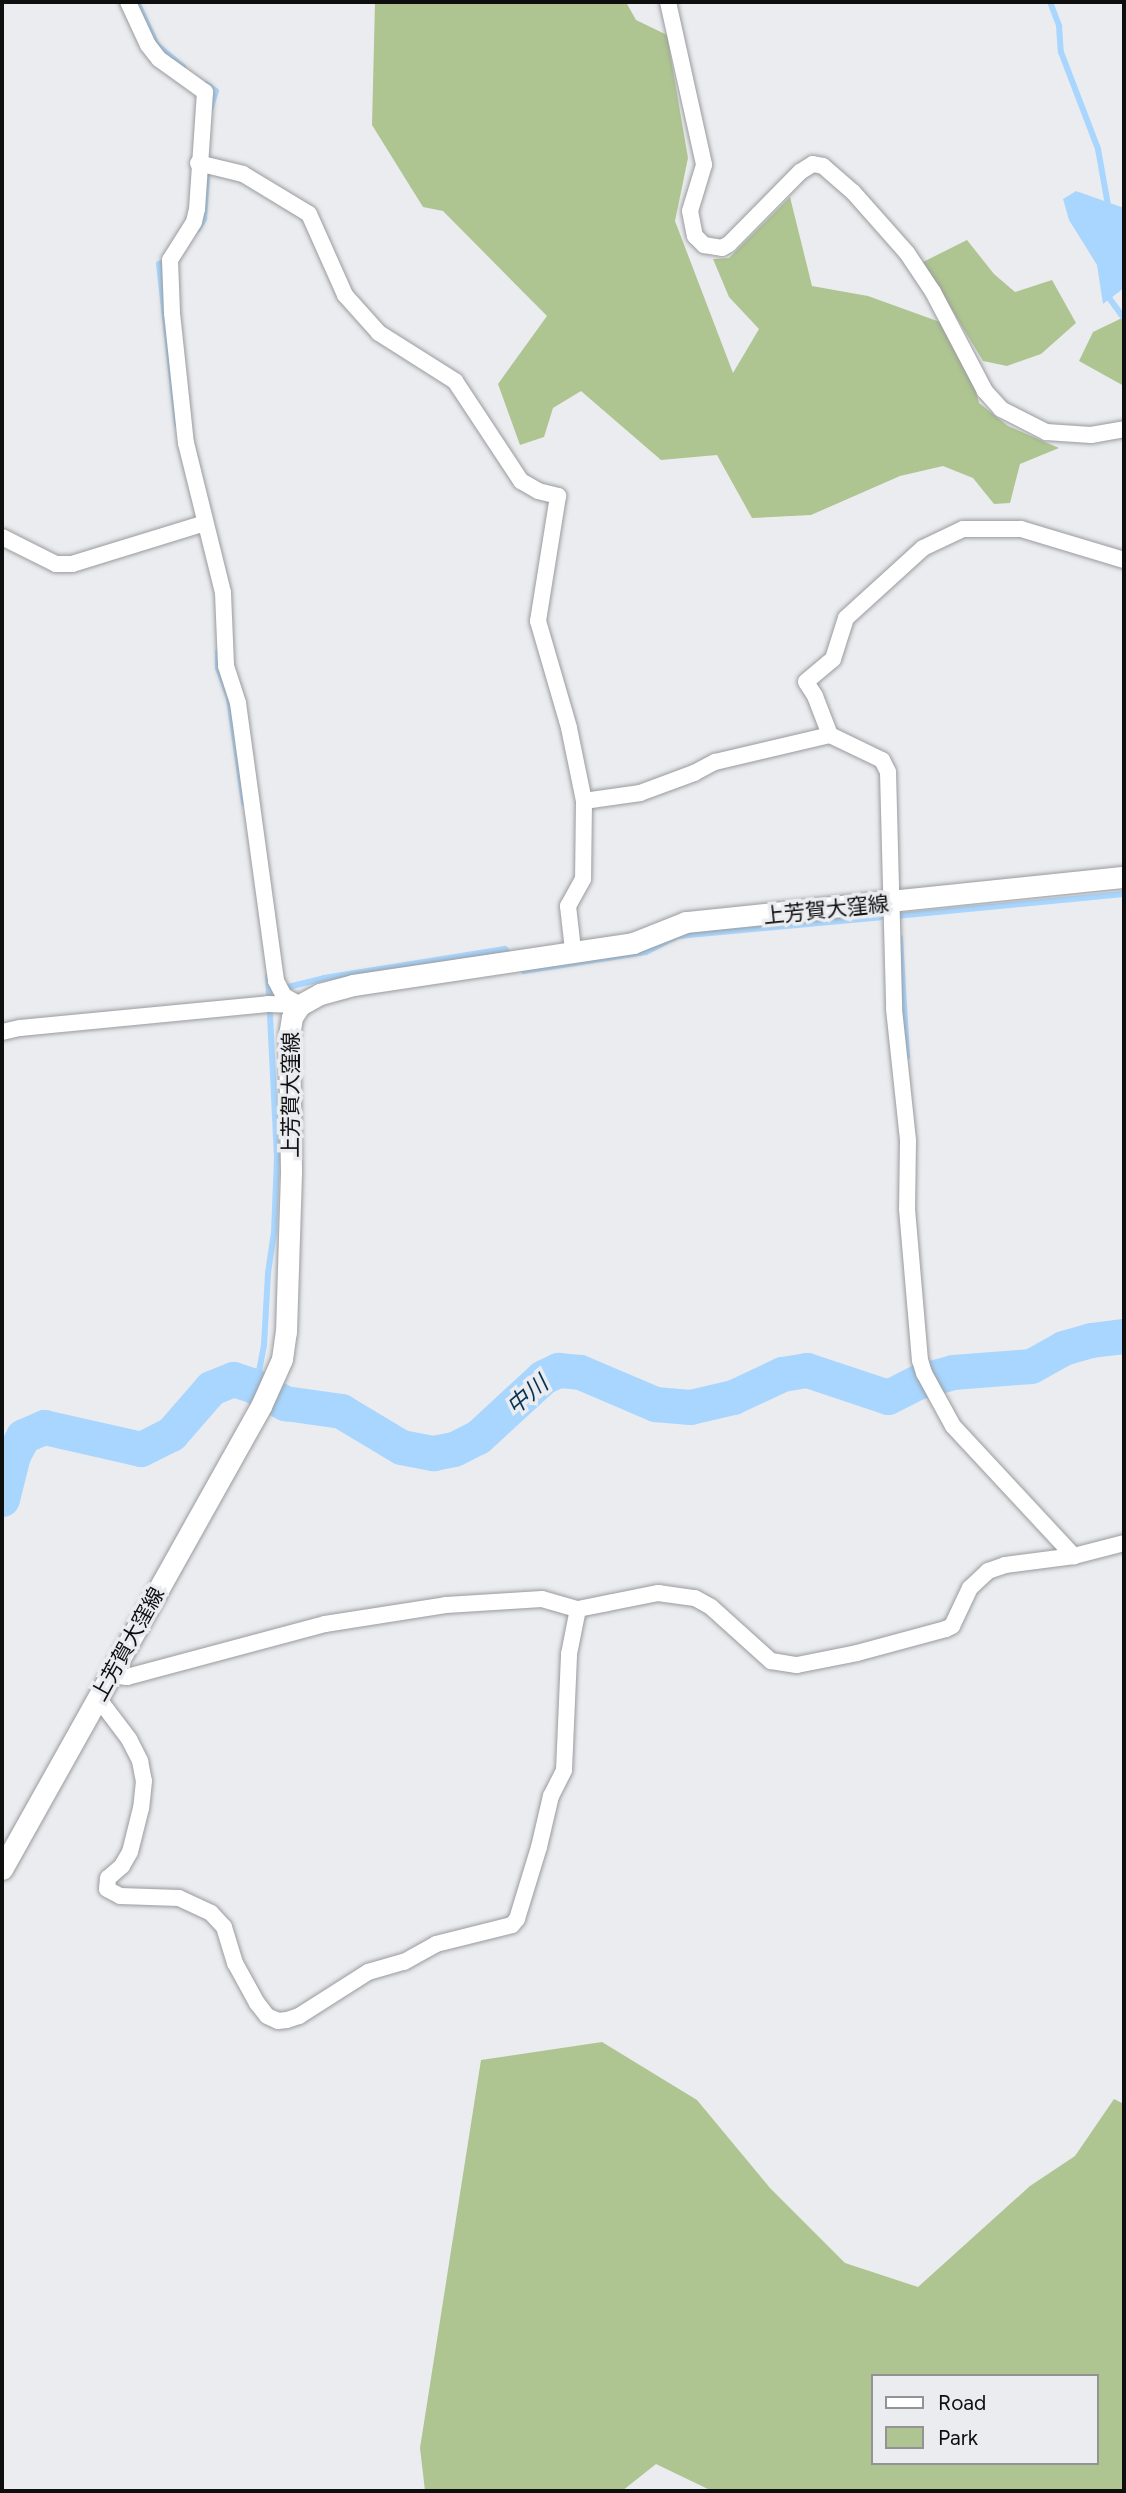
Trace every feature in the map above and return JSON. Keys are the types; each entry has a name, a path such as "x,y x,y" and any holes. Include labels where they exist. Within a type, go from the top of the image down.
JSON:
{"main road":[{"name":"上芳賀大窪線","path":"2,1869 273,1382 286,1332 291,1169 289,1036 292,1017 300,1005 320,994 353,985 633,943 687,922 1124,877"}],"street":[{"path":"128,2 148,44 159,59 205,92 203,164 197,209 194,222 170,261 186,443 201,524 223,593 226,666 238,703 276,981 284,996 300,1005"},
{"path":"668,2 704,165 690,211 695,236 704,245 722,248 729,244 800,172 813,164 823,166 853,192 907,253 933,292 985,391 1001,409 1046,432 1091,435 1124,429"},
{"path":"203,164 243,174 309,214 345,295 379,333 455,381 521,481 538,491 558,496 538,621 569,728 584,801 583,879 568,906 573,950"},
{"path":"2,537 56,564 72,565 201,524"},
{"path":"830,735 806,682 833,659 846,618 923,548 963,528 1021,529 1124,559"},
{"path":"584,801 640,793 694,773 715,762 830,735 881,760 888,772 894,1009 908,1142 907,1209 920,1360 930,1389 953,1426 1074,1556"},
{"path":"2,1032 20,1028 270,1004 300,1005"},
{"path":"110,1675 127,1677 325,1624 446,1605 541,1599 578,1609 658,1593 695,1598 711,1607 771,1661 797,1665 858,1653 946,1629 951,1626 970,1588 988,1571 1005,1565 1074,1556 1124,1543"},
{"path":"98,1698 129,1739 140,1761 144,1781 141,1808 130,1852 122,1866 108,1878 107,1889 112,1895 120,1896 179,1898 211,1913 224,1927 234,1963 257,2003 267,2016 278,2021 287,2020 299,2016 368,1972 404,1962 436,1944 512,1925 517,1919 551,1796 564,1770 569,1654 578,1609"}],"green space":[{"path":"375,2 626,2 636,20 667,35 688,158 675,221 733,373 759,329 729,297 713,259 729,258 790,197 812,286 868,296 940,322 974,384 979,403 1008,426 1059,448 1020,464 1010,503 994,504 973,478 943,466 900,476 811,515 752,518 717,455 661,460 581,391 553,408 544,437 520,445 498,384 547,316 443,211 423,207 372,125"},
{"path":"967,240 994,274 1015,292 1052,280 1076,323 1041,354 1007,366 983,361 923,262"},
{"path":"1124,317 1124,386 1079,361 1093,332"},
{"path":"602,2042 697,2100 770,2188 845,2263 918,2287 1030,2186 1075,2156 1114,2099 1124,2104 1124,2491 712,2491 656,2464 622,2491 425,2491 420,2448 481,2060"}],"water":[{"path":"1076,191 1124,208 1124,288 1103,304 1097,265 1069,220 1063,199"}],"waterway":[{"path":"137,2 157,45 183,67"},
{"path":"1050,2 1059,26 1061,52 1098,149 1109,211"},
{"path":"206,84 216,91 210,109"},
{"path":"198,229 204,219 207,176"},
{"path":"168,261 159,264 177,425"},
{"path":"1107,295 1124,318"},
{"path":"218,652 218,668 229,699 244,803"},
{"path":"896,916 1124,894"},
{"path":"521,967 524,971 646,952 678,936 881,917"},
{"path":"900,938 907,1057"},
{"path":"288,987 324,978 505,949 507,951"},
{"path":"252,1385 259,1371 264,1345 268,1273 274,1232 277,1158 268,976"},
{"name":"中川","path":"2,1499 13,1455 23,1436 44,1427 141,1449 171,1434 211,1388 233,1379 252,1385 285,1403 341,1411 401,1447 433,1453 454,1449 478,1437 543,1377 558,1370 580,1372 655,1404 690,1407 733,1397 782,1374 807,1370 888,1397 920,1381 953,1372 1031,1366 1063,1348 1091,1340 1124,1336"}]}
